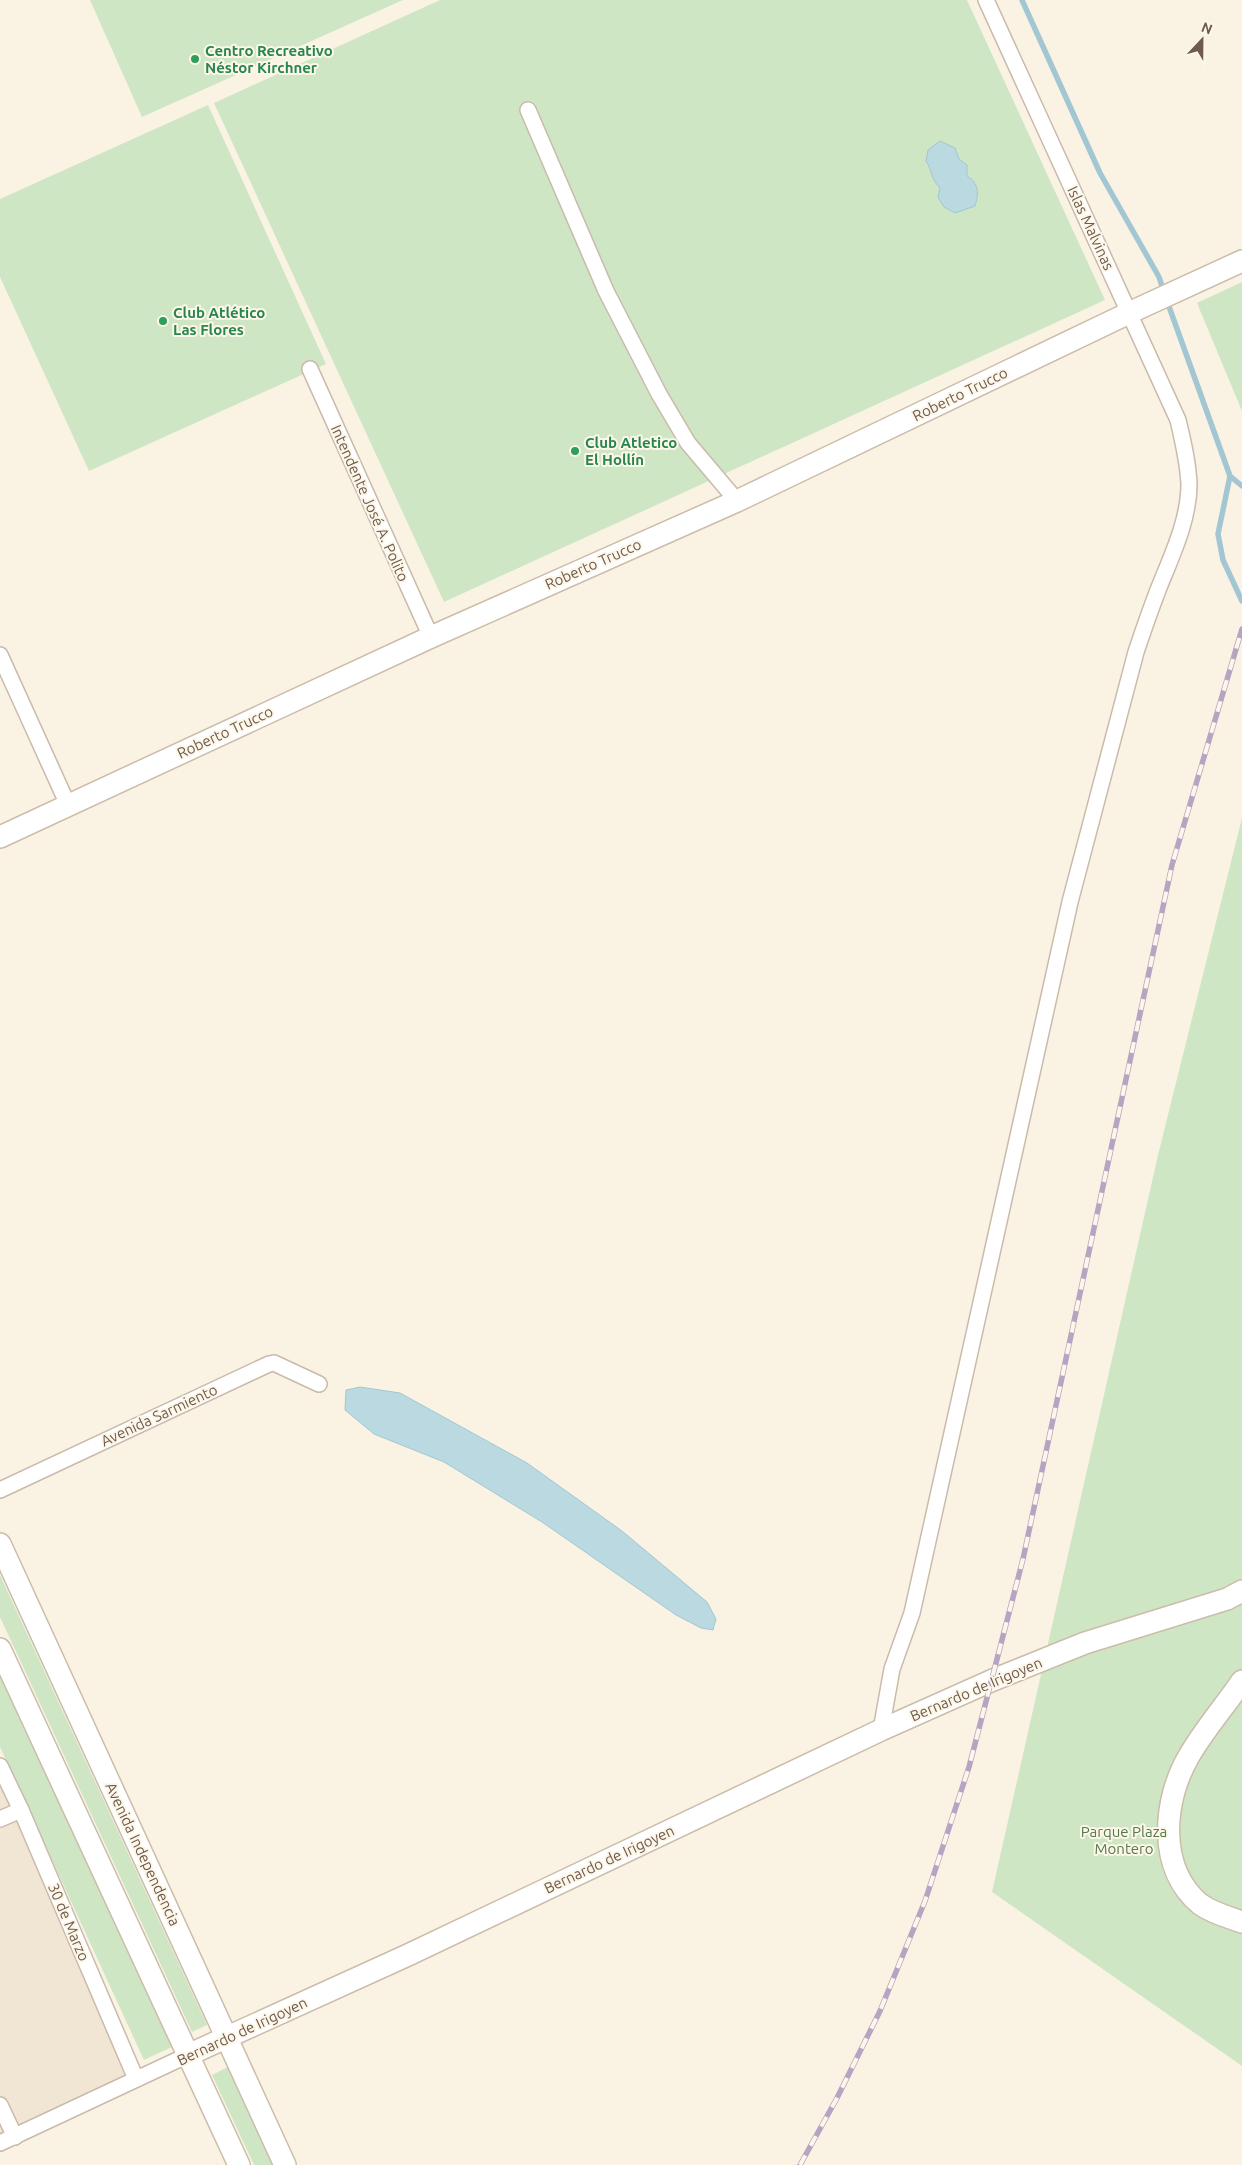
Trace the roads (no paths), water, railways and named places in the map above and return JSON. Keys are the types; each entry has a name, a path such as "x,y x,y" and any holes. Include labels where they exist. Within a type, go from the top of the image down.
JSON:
{"main road":[{"name":"Roberto Trucco","path":"0,836 431,637 737,500 1242,261"},
{"name":"Avenida Independencia","path":"0,1544 285,2165"},
{"name":"Bernardo de Irigoyen","path":"188,2055 408,1955 881,1730 993,1680 1085,1643 1237,1597"},
{"path":"0,1649 239,2165"},
{"path":"1242,1681 1189,1756 1177,1782 1169,1813 1169,1837 1172,1858 1179,1876 1189,1892 1207,1908 1242,1922"}],"street":[{"name":"Islas Malvinas","path":"881,1730 892,1668 914,1603 1070,902 1136,652 1177,543 1185,513 1189,486 1187,459 1178,420 1131,312 986,0"},
{"path":"528,110 606,291 659,394 688,443 737,500"},
{"name":"Intendente José A. Polito","path":"310,369 431,637"},
{"path":"0,655 68,805"},
{"name":"Avenida Sarmiento","path":"0,1490 269,1364 274,1363 319,1384"},
{"name":"30 de Marzo","path":"0,1766 21,1810 136,2079"},
{"path":"0,1819 21,1810"},
{"name":"Bernardo de Irigoyen","path":"0,2143 188,2055"},
{"path":"0,2105 15,2137"}],"water":[{"path":"940,141 955,148 959,159 967,165 967,176 974,182 977,189 975,206 955,213 944,207 938,197 940,188 934,180 926,161 928,150"},
{"path":"360,1387 400,1393 527,1463 622,1531 707,1602 716,1619 713,1630 701,1628 676,1615 542,1522 444,1462 374,1434 345,1410 346,1390"}],"waterway":[{"path":"1022,0 1100,173 1159,277 1164,292"},
{"path":"1167,301 1230,476 1218,534 1223,560 1242,601"},
{"path":"1230,476 1242,486"}],"railway":[{"path":"800,2165 837,2098 880,2011 925,1901 969,1767 1023,1559 1172,865 1242,629"}],"place":[{"name":"Centro Recreativo Néstor Kirchner","path":"195,59"},
{"name":"Club Atlético Las Flores","path":"163,321"},
{"name":"Club Atletico El Hollín","path":"575,451"}],"park label":[{"name":"Parque Plaza Montero","path":"1124,1840"}]}
